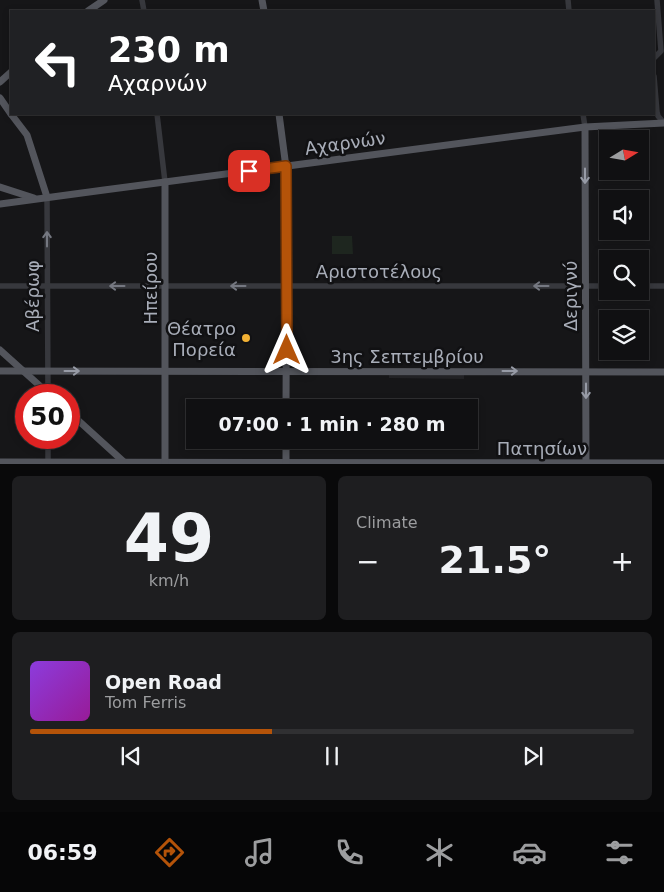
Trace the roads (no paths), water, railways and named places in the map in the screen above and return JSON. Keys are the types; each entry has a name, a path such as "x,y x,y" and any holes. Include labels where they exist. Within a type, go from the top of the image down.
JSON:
{"main road":[{"path":"89,10 104,0"},
{"path":"0,82 10,73"},
{"path":"0,98 10,113"},
{"path":"12,115 27,135 47,197"},
{"path":"279,115 286,166 286,399"},
{"name":"Αχαρνών","path":"0,204 585,127 664,123"},
{"name":"Δεριγνύ","path":"585,127 586,464"},
{"name":"Ηπείρου","path":"165,182 165,463"},
{"path":"0,187 37,198"},
{"path":"0,350 38,384"},
{"name":"3ης Σεπτεμβρίου","path":"0,371 664,372"},
{"path":"80,422 125,463"},
{"path":"97,462 105,454 101,442"},
{"path":"286,449 286,462"},
{"name":"Πατησίων","path":"0,462 664,463"}],"street":[{"path":"655,57 661,51 657,0"},
{"path":"655,88 658,116 664,123"},
{"name":"Ηπείρου","path":"157,115 165,182"},
{"path":"583,115 585,127"},
{"name":"Αβέρωφ","path":"47,197 49,384"},
{"name":"Αριστοτέλους","path":"0,286 599,286"},
{"path":"649,286 664,286"},
{"path":"48,449 48,462"}],"place":[{"name":"Θέατρο Πορεία","path":"246,338"}]}
